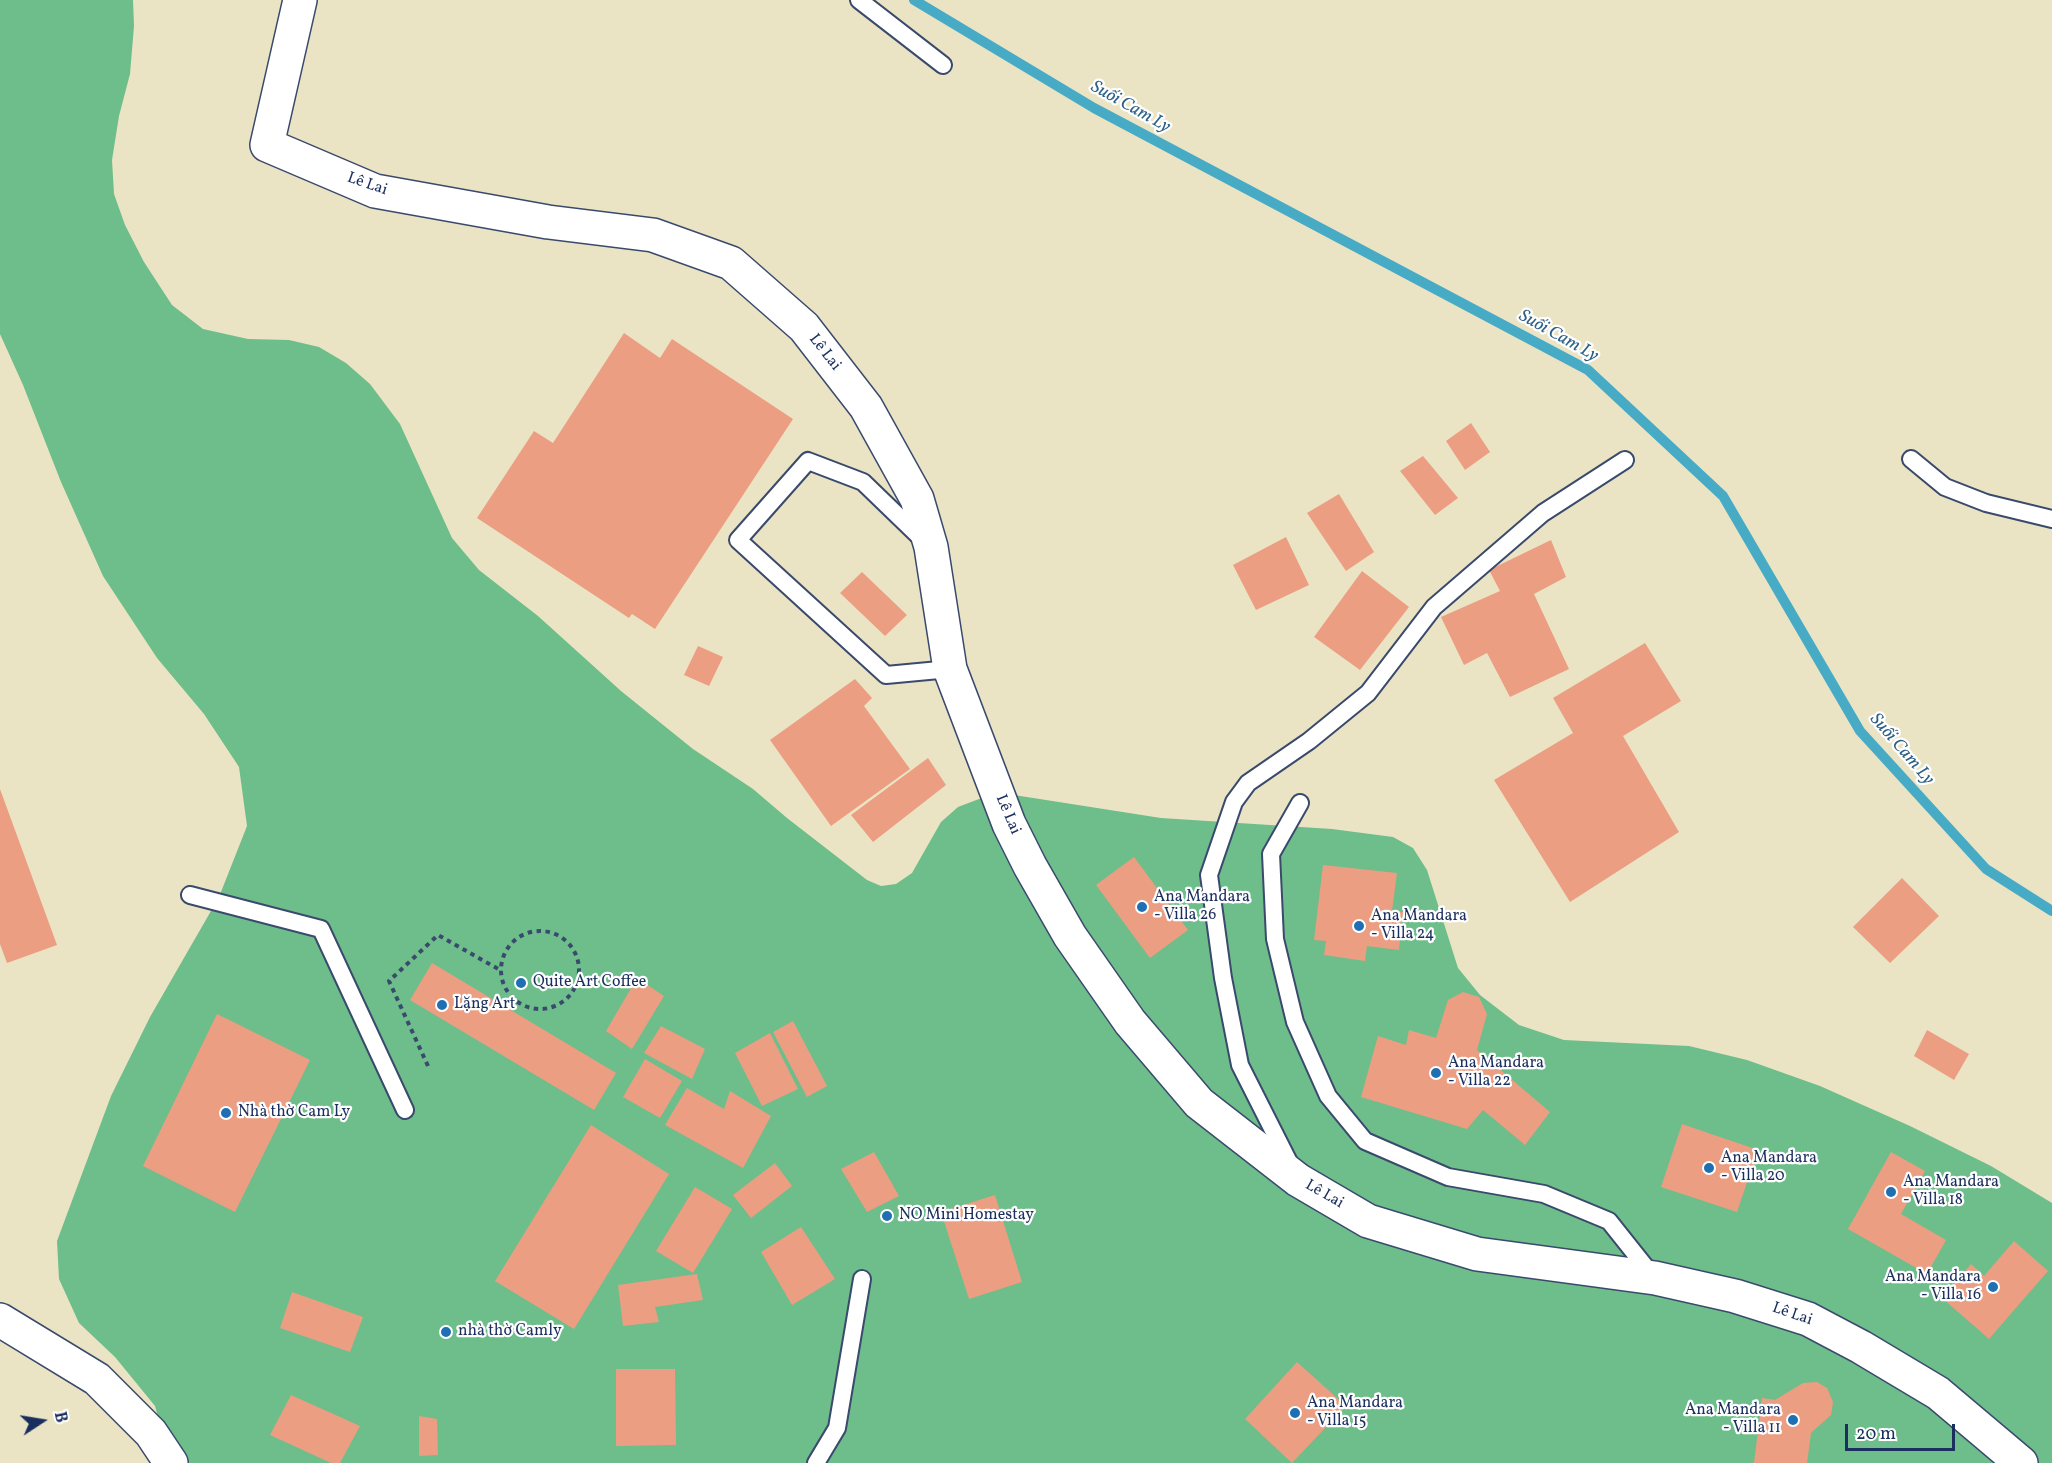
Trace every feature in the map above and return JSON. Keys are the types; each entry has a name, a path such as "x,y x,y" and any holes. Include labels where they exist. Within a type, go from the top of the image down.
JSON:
{"street":[{"name":"Lê Lai","path":"300,0 267,145 375,191 548,222 653,235 731,263 804,327 866,407 917,498 931,547 950,669 1009,824 1030,866 1070,936 1130,1022 1199,1103 1298,1180 1368,1221 1477,1254 1655,1278 1735,1296 1808,1319 1861,1347 1938,1393 2021,1463"},
{"path":"0,1320 98,1379 151,1433 171,1463"}],"lane":[{"path":"859,0 943,65"},
{"path":"1911,459 1945,488 1986,503 2052,519"},
{"path":"1298,1180 1240,1065 1222,978 1209,875 1234,802 1248,783 1309,741 1368,693 1434,607 1543,513 1625,460"},
{"path":"931,547 863,482 808,461 738,540 886,675 950,669"},
{"path":"1300,803 1271,854 1275,939 1295,1022 1328,1095 1365,1141 1448,1177 1544,1194 1610,1221 1655,1278"},
{"path":"190,895 321,929 405,1110"},
{"path":"816,1463 837,1428 862,1279"}],"path":[{"path":"428,1066 389,981 438,935 500,970 503,984 510,996 520,1005 533,1009 547,1009 568,998 579,975 579,963 574,951 557,934 546,930 532,931 519,936 509,945 502,957 500,970"}],"green space":[{"path":"0,0 133,0 134,26 130,74 119,116 112,160 114,194 125,225 144,262 172,305 203,329 248,339 289,340 319,347 346,363 370,384 400,424 452,538 479,570 538,616 621,691 693,749 753,789 867,880 881,886 896,884 912,873 941,822 958,807 979,799 1014,795 1161,818 1332,829 1393,837 1413,848 1427,870 1458,968 1480,995 1519,1025 1564,1040 1689,1046 1747,1060 1820,1086 1910,1126 1991,1166 2052,1203 2052,1463 171,1463 155,1406 115,1357 79,1323 59,1279 57,1241 111,1096 150,1017 219,897 247,826 239,767 204,714 157,658 103,576 61,482 23,385 0,334"}],"building":[{"path":"624,333 660,358 672,339 793,419 655,629 632,614 629,618 477,518 534,431 553,443"},
{"path":"1471,423 1490,452 1465,470 1446,441"},
{"path":"1423,456 1458,498 1435,515 1400,471"},
{"path":"1339,494 1374,552 1346,571 1307,513"},
{"path":"1286,537 1309,585 1256,610 1233,565"},
{"path":"1551,540 1566,577 1534,594 1569,669 1510,697 1487,653 1464,665 1441,617 1500,591 1489,570"},
{"path":"1362,571 1409,607 1360,670 1314,637"},
{"path":"862,572 907,615 885,636 840,593"},
{"path":"1645,643 1681,701 1623,736 1679,832 1570,902 1494,780 1573,733 1553,698"},
{"path":"698,646 723,657 709,686 684,675"},
{"path":"855,679 872,698 864,706 910,769 831,826 770,740"},
{"path":"928,758 946,785 873,842 851,815"},
{"path":"0,789 57,945 7,963 0,944"},
{"name":"Ana Mandara - Villa 26","path":"1134,857 1188,930 1150,958 1096,885"},
{"name":"Ana Mandara - Villa 24","path":"1323,865 1397,873 1392,911 1403,912 1399,950 1367,946 1365,961 1324,955 1326,941 1314,940"},
{"path":"1902,878 1939,916 1890,963 1853,927"},
{"path":"432,963 616,1073 594,1110 410,1000"},
{"path":"637,978 664,996 632,1049 606,1031"},
{"name":"Ana Mandara - Villa 22","path":"1463,992 1479,997 1487,1014 1477,1050 1550,1112 1525,1145 1483,1110 1467,1129 1361,1097 1378,1036 1406,1045 1409,1030 1436,1038 1448,1000"},
{"name":"Nhà thờ Cam Ly","path":"217,1014 310,1060 235,1212 143,1166"},
{"path":"793,1021 827,1086 807,1097 773,1032"},
{"path":"661,1026 705,1049 692,1079 644,1053"},
{"path":"1927,1030 1969,1054 1954,1080 1914,1056"},
{"path":"770,1033 798,1089 762,1106 735,1053"},
{"path":"645,1059 682,1081 660,1118 623,1097"},
{"path":"687,1088 724,1109 730,1091 771,1116 743,1168 665,1125"},
{"name":"Ana Mandara - Villa 20","path":"1682,1124 1758,1150 1737,1212 1661,1187"},
{"path":"591,1125 669,1174 574,1329 495,1281"},
{"path":"874,1152 899,1196 867,1212 841,1169"},
{"name":"Ana Mandara - Villa 18","path":"1891,1152 1925,1171 1901,1214 1946,1240 1927,1274 1848,1229"},
{"path":"775,1163 792,1186 751,1218 733,1195"},
{"path":"695,1187 732,1209 693,1273 656,1251"},
{"path":"995,1195 1022,1282 969,1299 941,1212"},
{"path":"801,1227 835,1279 792,1305 761,1252"},
{"name":"Ana Mandara - Villa 16","path":"2014,1241 2048,1271 1989,1339 1942,1298 1971,1264 1984,1276"},
{"path":"697,1274 703,1300 655,1307 659,1322 623,1326 618,1285"},
{"path":"292,1292 363,1317 350,1352 280,1328"},
{"name":"Ana Mandara - Villa 15","path":"1297,1362 1346,1406 1292,1463 1245,1419"},
{"path":"616,1369 675,1369 676,1445 616,1446"},
{"name":"Ana Mandara - Villa 11","path":"1817,1382 1827,1388 1833,1402 1831,1415 1811,1433 1807,1463 1754,1463 1762,1398 1775,1400 1803,1383"},
{"path":"291,1395 360,1426 340,1463 331,1463 270,1435"},
{"path":"419,1416 437,1419 438,1455 419,1456"}],"waterway":[{"name":"Suối Cam Ly","path":"914,0 1094,108 1588,370 1723,496 1860,731 1986,869 2052,911"}],"place":[{"name":"Ana Mandara - Villa 26","path":"1142,907"},
{"name":"Ana Mandara - Villa 24","path":"1359,926"},
{"name":"Quite Art Coffee","path":"521,983"},
{"name":"Lặng Art","path":"442,1005"},
{"name":"Ana Mandara - Villa 22","path":"1436,1073"},
{"name":"Nhà thờ Cam Ly","path":"226,1113"},
{"name":"Ana Mandara - Villa 20","path":"1709,1168"},
{"name":"Ana Mandara - Villa 18","path":"1891,1192"},
{"name":"NO Mini Homestay","path":"887,1216"},
{"name":"Ana Mandara - Villa 16","path":"1993,1287"},
{"name":"nhà thờ Camly","path":"446,1332"},
{"name":"Ana Mandara - Villa 15","path":"1295,1413"},
{"name":"Ana Mandara - Villa 11","path":"1793,1420"}]}
